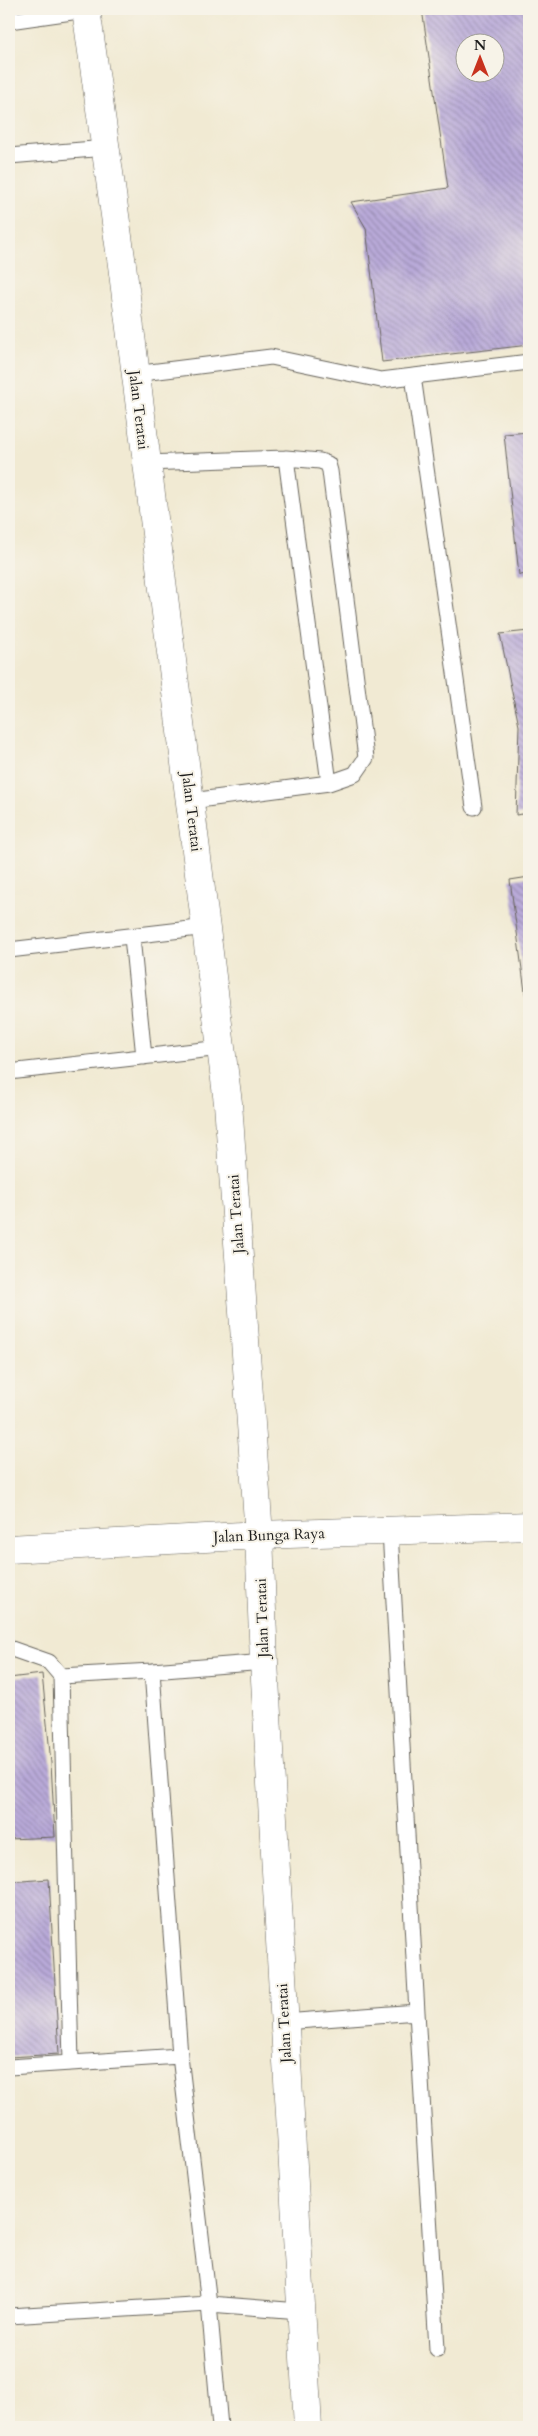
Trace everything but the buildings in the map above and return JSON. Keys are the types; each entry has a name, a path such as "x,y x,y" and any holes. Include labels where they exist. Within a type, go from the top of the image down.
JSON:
{"street":[{"name":"Jalan Teratai","path":"86,9 106,148 191,801 228,1102 259,1535 264,1662 308,2427"},
{"name":"Jalan Bunga Raya","path":"9,1549 259,1535 529,1526"}],"lane":[{"path":"9,20 86,9"},
{"path":"9,156 106,148"},
{"path":"134,374 271,357 381,380 529,362"},
{"path":"413,376 474,807"},
{"path":"286,458 329,784"},
{"path":"146,463 286,458 320,461 328,464 330,471 366,758 355,774 329,784 191,801"},
{"path":"9,950 207,927"},
{"path":"132,937 144,1056"},
{"path":"9,1072 222,1048"},
{"path":"390,1531 437,2349"},
{"path":"9,1648 49,1662 61,1676 71,2062"},
{"path":"61,1676 264,1662"},
{"path":"152,1671 180,2056 209,2304 220,2427"},
{"path":"284,2022 417,2012"},
{"path":"9,2067 180,2056"},
{"path":"9,2316 209,2304 300,2311"}]}
